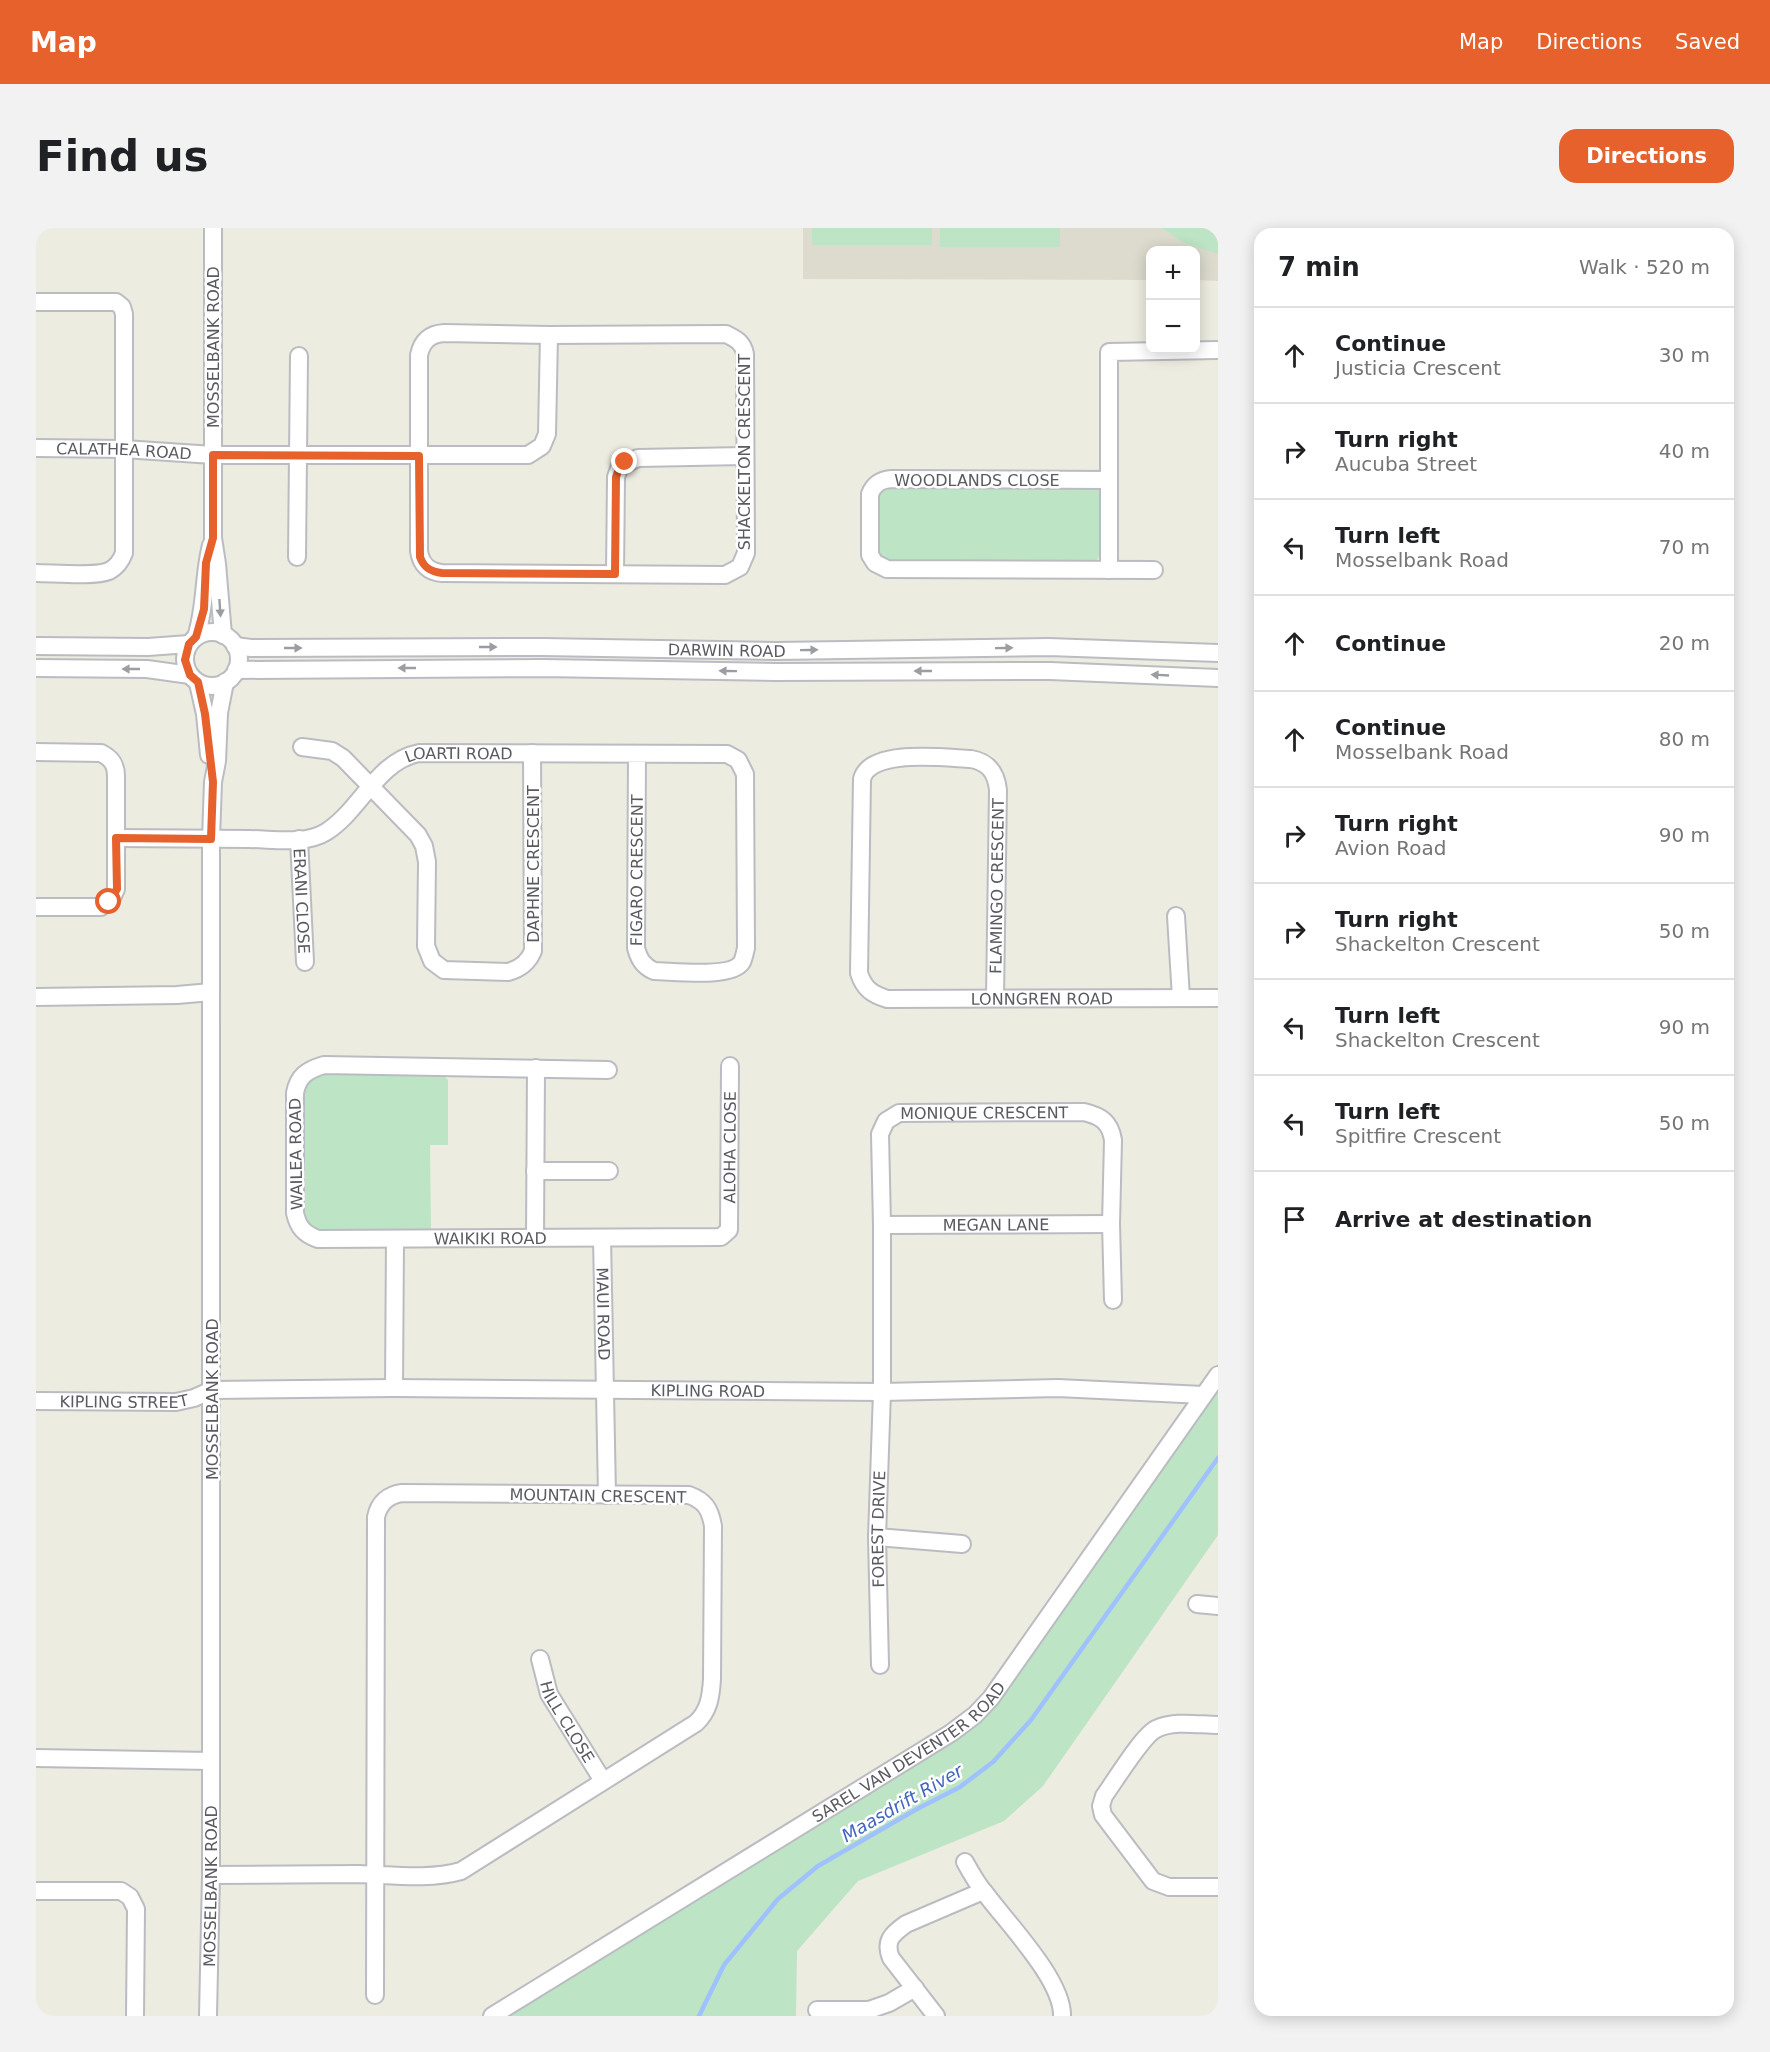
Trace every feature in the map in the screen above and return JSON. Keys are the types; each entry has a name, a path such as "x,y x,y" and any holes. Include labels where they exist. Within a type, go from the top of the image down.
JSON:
{"street":[{"name":"MOSSELBANK ROAD","path":"213,228 213,538 229,641"},
{"path":"36,302 116,302 122,308 124,448 124,553 120,562 112,570 101,573 36,573"},
{"name":"SHACKELTON CRESCENT","path":"444,333 726,334 744,346 746,354 746,553 740,567 724,575 442,573 431,571 422,563 419,551 419,456 419,354 420,348 433,335 444,333"},
{"name":"CALATHEA ROAD","path":"36,448 124,448 213,455 523,456 538,450 548,434 549,335"},
{"path":"1109,570 1109,352 1218,350"},
{"path":"297,557 299,356"},
{"path":"615,574 616,477 620,466 638,458 745,456"},
{"name":"WOODLANDS CLOSE","path":"1109,480 885,480 876,484 870,494 868,550 875,563 887,569 1154,570"},
{"name":"MOSSELBANK ROAD","path":"193,641 204,609 206,563 213,538"},
{"path":"36,646 148,647 193,641 208,633 229,641 238,653 231,676 209,686 194,679 147,669 36,668"},
{"path":"193,641 185,660 194,679"},
{"name":"DARWIN ROAD","path":"229,641 251,648 543,647 776,651 1049,647 1218,653"},
{"name":"DARWIN ROAD","path":"231,676 543,668 776,672 1050,671 1218,678"},
{"name":"MOSSELBANK ROAD","path":"213,782 217,761 219,713 231,676"},
{"name":"MOSSELBANK ROAD","path":"194,679 205,714 213,782 211,839 211,1875 208,2016"},
{"path":"302,747 332,751 343,758 371,786"},
{"path":"36,752 95,752 112,760 116,770 117,889 109,902 96,908 36,907"},
{"name":"LOARTI ROAD","path":"116,838 299,839 315,837 326,832 339,821 396,763 408,755 419,753 727,754 738,760"},
{"name":"DAPHNE CRESCENT","path":"371,786 418,835 424,846 428,862 426,946 432,961 444,970 508,972 516,970 529,960 533,951 532,753"},
{"name":"FIGARO CRESCENT","path":"637,754 636,948 643,963 654,970 724,972 736,968 742,962 746,948 745,774 738,760"},
{"name":"FLAMINGO CRESCENT","path":"868,991 859,973 864,773 873,764 890,758 971,759 980,760 993,771 997,779 995,998"},
{"name":"ERANI CLOSE","path":"299,839 305,962"},
{"path":"1176,916 1181,998"},
{"name":"LONNGREN ROAD","path":"868,991 887,999 1218,998"},
{"path":"36,997 177,995 211,992"},
{"name":"WAILEA ROAD","path":"395,1239 318,1239 302,1230 295,1212 295,1094 301,1077 313,1068 324,1065 608,1070"},
{"name":"ALOHA CLOSE","path":"729,1230 730,1066"},
{"path":"535,1237 536,1068"},
{"name":"MONIQUE CRESCENT","path":"882,1392 882,1224 879,1134 886,1121 899,1113 1084,1112 1103,1119 1112,1132 1113,1140 1111,1224 1113,1300"},
{"path":"535,1171 609,1171"},
{"name":"MEGAN LANE","path":"882,1224 1111,1224"},
{"name":"WAIKIKI ROAD","path":"395,1239 718,1238 729,1230"},
{"name":"MAUI ROAD","path":"602,1238 607,1495"},
{"path":"394,1388 395,1239"},
{"name":"SAREL VAN DEVENTER ROAD","path":"492,2016 975,1715 991,1698 1218,1376"},
{"name":"KIPLING ROAD","path":"212,1390 394,1388 882,1392 1058,1388 1203,1395"},
{"name":"KIPLING STREET","path":"36,1401 176,1402 194,1398 212,1390"},
{"name":"FOREST DRIVE","path":"880,1665 877,1537 882,1392"},
{"name":"MOUNTAIN CRESCENT","path":"211,1875 439,1876 461,1871 696,1723 703,1716 711,1697 712,1678 713,1526 705,1503 689,1495 402,1493 389,1497 380,1505 376,1517 375,1874"},
{"path":"877,1537 962,1544"},
{"path":"1197,1604 1218,1606"},
{"name":"HILL CLOSE","path":"540,1659 549,1694 603,1781"},
{"path":"1218,1725 1178,1724 1163,1726 1148,1734 1104,1796 1101,1806 1103,1815 1153,1881 1169,1887 1218,1887"},
{"path":"36,1758 211,1761"},
{"path":"965,1862 983,1891 1050,1977 1060,1999 1062,2016"},
{"path":"375,1874 375,1995"},
{"path":"36,1891 121,1891 130,1897 136,1909 135,2016"},
{"path":"936,2016 891,1958 887,1945 890,1937 906,1924 983,1891"},
{"path":"817,2010 869,2010 889,2003 915,1988"}],"shaded area":[{"path":"803,228 1218,228 1218,281 1200,280 1200,246 1146,246 1146,280 803,279"}],"green space":[{"path":"812,228 932,228 932,245 812,245"},
{"path":"940,228 1060,228 1060,247 940,247"},
{"path":"1162,228 1218,228 1218,254 1200,248 1200,246 1186,244"},
{"path":"885,486 1094,487 1101,492 1102,553 1095,562 885,562 874,550 876,496"},
{"path":"322,1073 442,1074 448,1080 448,1145 430,1145 431,1233 323,1232 308,1223 304,1213 305,1090 311,1079"},
{"path":"1218,1390 1218,1535 1043,1786 1004,1821 858,1881 797,1951 796,2016 510,2016 957,1740 980,1723 1000,1702"}],"waterway":[{"name":"Maasdrift River","path":"699,2016 724,1965 778,1899 818,1866 960,1787 993,1762 1031,1720 1218,1458"}],"route":[{"path":"109,902 117,889 116,838 211,839 213,782 205,714 198,682 186,668 185,653 189,644 196,637 204,609 206,563 213,538 213,455 419,456 419,551 422,563 436,573 615,574 616,477 620,466 625,462"}]}
